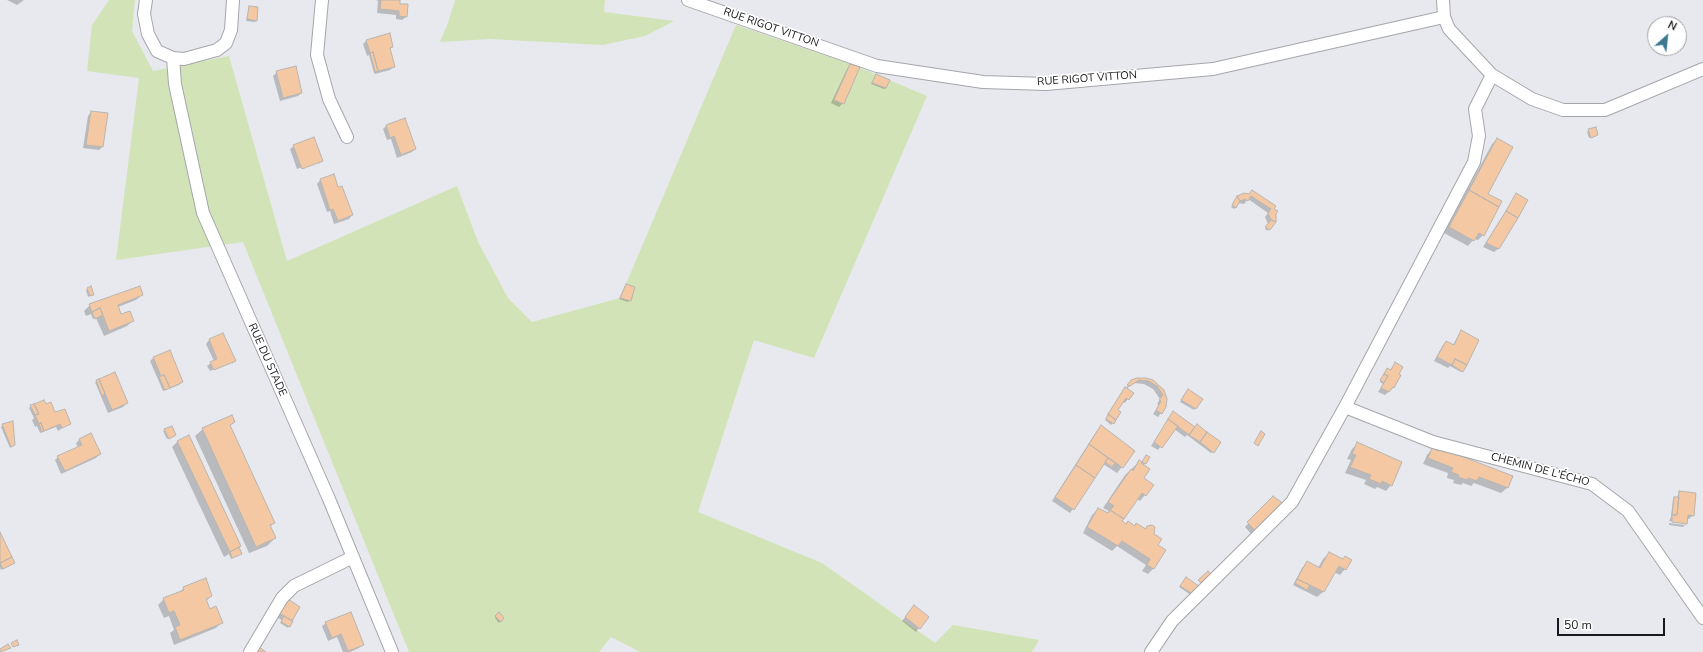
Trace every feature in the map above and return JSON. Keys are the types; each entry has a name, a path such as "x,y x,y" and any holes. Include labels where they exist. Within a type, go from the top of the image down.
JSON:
{"street":[{"path":"146,0 144,14 148,34 157,51 178,58 217,50 226,43 231,30 234,0"},
{"path":"322,0 317,55 329,99 347,137"},
{"name":"RUE RIGOT VITTON","path":"688,0 877,66 983,82 1046,84 1213,68 1444,17"},
{"path":"1443,0 1444,17 1449,28 1492,75 1532,100 1563,110 1604,110 1703,69"},
{"name":"RUE DU STADE","path":"178,58 175,84 202,213 326,492 392,652"},
{"path":"1151,652 1172,621 1292,502 1345,407 1474,162 1479,136 1475,109 1492,75"},
{"name":"CHEMIN DE L'ÉCHO","path":"1345,407 1433,442 1592,484 1628,511 1703,618"},
{"path":"250,652 282,598 294,586 353,557"}],"green space":[{"path":"109,0 135,0 132,31 153,71 229,56 287,261 457,186 478,242 508,298 532,322 620,298 736,25 851,64 927,96 814,358 754,340 698,512 822,563 935,643 953,625 1039,640 1032,652 640,652 611,637 599,652 409,652 243,242 116,260 139,78 87,71 92,25"},
{"path":"455,0 605,0 604,12 674,21 645,36 603,45 489,39 440,42"}],"building":[{"path":"381,0 400,0 400,4 408,4 407,17 399,16 399,11 380,9"},
{"path":"249,6 258,7 257,21 247,19"},
{"path":"390,33 393,47 390,48 395,67 378,71 373,52 370,53 366,40"},
{"path":"373,52 378,71 375,72 370,53"},
{"path":"850,64 860,67 844,104 834,100"},
{"path":"296,66 302,93 283,98 276,71"},
{"path":"876,74 890,80 886,88 872,83"},
{"path":"91,111 108,113 103,147 86,145"},
{"path":"405,118 416,149 401,155 394,136 390,138 386,125"},
{"path":"1596,127 1598,135 1591,138 1588,129"},
{"path":"314,137 323,161 302,169 293,145"},
{"path":"1497,138 1513,147 1488,194 1502,201 1499,207 1469,190"},
{"path":"334,174 338,187 342,186 353,215 338,221 333,209 330,210 320,179"},
{"path":"1252,190 1276,206 1274,209 1278,211 1276,214 1276,222 1271,220 1268,213 1271,209 1251,196 1248,201 1245,199 1240,201 1237,196 1244,193 1249,194"},
{"path":"1469,190 1499,207 1484,236 1479,233 1474,241 1449,227"},
{"path":"1516,193 1528,200 1518,218 1506,211"},
{"path":"1237,196 1240,201 1236,208 1232,205"},
{"path":"1506,211 1518,218 1499,249 1486,243"},
{"path":"1271,220 1276,222 1270,230 1265,227"},
{"path":"626,284 635,287 631,301 620,298"},
{"path":"91,286 94,295 90,296 87,288"},
{"path":"140,286 143,295 118,305 121,314 130,311 134,321 109,331 100,308 92,312 89,304"},
{"path":"100,308 103,315 95,319 92,312"},
{"path":"1461,330 1479,340 1467,365 1455,359 1452,365 1437,357 1446,341 1454,345"},
{"path":"223,333 236,361 214,370 210,362 217,359 209,339"},
{"path":"170,350 183,382 170,388 164,375 161,376 153,357"},
{"path":"1455,359 1467,365 1463,372 1452,365"},
{"path":"1395,362 1403,367 1399,374 1401,375 1394,388 1393,387 1389,392 1381,388 1388,376 1384,374 1387,368 1391,370"},
{"path":"115,372 128,403 112,410 99,379"},
{"path":"1384,374 1388,376 1384,383 1380,380"},
{"path":"164,375 170,388 165,390 159,377"},
{"path":"1137,378 1153,380 1164,390 1167,399 1166,407 1162,414 1156,410 1161,401 1159,400 1163,395 1157,386 1148,381 1139,380 1130,386 1127,385 1131,380"},
{"path":"99,379 105,394 102,396 96,380"},
{"path":"1125,387 1134,393 1129,400 1126,398 1118,410 1121,412 1116,420 1108,414"},
{"path":"1188,389 1203,399 1196,409 1181,400"},
{"path":"44,400 46,404 51,402 55,412 65,409 71,424 62,428 60,424 44,431 41,423 39,424 35,415 39,414 34,404"},
{"path":"34,404 39,414 35,415 30,405"},
{"path":"1173,411 1195,427 1189,435 1168,419"},
{"path":"1108,414 1116,420 1114,424 1106,419"},
{"path":"232,415 235,422 230,425 275,523 270,525 276,538 256,547 202,428"},
{"path":"1168,419 1178,426 1162,448 1154,442"},
{"path":"13,421 15,445 11,447 2,424"},
{"path":"41,423 44,431 42,432 39,424"},
{"path":"1197,424 1207,432 1200,442 1189,435"},
{"path":"1101,425 1135,451 1123,468 1089,444"},
{"path":"172,426 176,435 169,439 164,429"},
{"path":"1261,431 1265,434 1258,446 1254,443"},
{"path":"1207,432 1221,442 1214,453 1200,442"},
{"path":"91,433 101,454 65,471 57,456 82,445 79,439"},
{"path":"189,435 241,546 230,552 177,441"},
{"path":"1357,442 1402,462 1392,486 1382,481 1381,484 1369,479 1371,475 1350,467 1356,455 1352,454"},
{"path":"1089,444 1108,458 1095,478 1076,465"},
{"path":"1432,448 1439,451 1440,448 1513,476 1508,488 1479,477 1477,481 1458,477 1459,475 1451,472 1453,468 1428,458"},
{"path":"1146,455 1150,457 1146,464 1142,462"},
{"path":"1108,458 1115,463 1112,467 1105,462"},
{"path":"1139,460 1150,469 1144,478 1154,485 1146,496 1142,493 1124,519 1110,510 1114,506 1108,502 1131,469 1133,471"},
{"path":"1076,465 1095,478 1074,510 1055,497"},
{"path":"1679,491 1696,493 1694,516 1688,515 1687,524 1672,522 1672,515 1677,515"},
{"path":"1273,496 1285,505 1258,534 1247,522"},
{"path":"1674,497 1679,497 1677,515 1672,515"},
{"path":"1098,508 1108,513 1110,510 1124,519 1122,521 1126,524 1128,521 1135,526 1136,523 1146,529 1147,526 1152,525 1155,527 1154,534 1162,539 1158,545 1166,550 1154,569 1147,565 1150,559 1122,541 1118,546 1087,527"},
{"path":"0,532 12,557 0,563"},
{"path":"239,547 242,554 232,558 230,552"},
{"path":"1329,552 1343,559 1345,556 1352,560 1346,570 1339,566 1324,592 1297,579 1307,561 1320,568"},
{"path":"12,557 15,563 3,569 0,563"},
{"path":"1208,571 1212,576 1203,585 1198,580"},
{"path":"1186,577 1200,587 1193,594 1180,586"},
{"path":"206,578 212,596 206,599 210,609 216,606 223,623 180,640 175,627 180,625 174,611 169,613 163,598 184,590 183,587"},
{"path":"1297,579 1310,585 1307,590 1295,583"},
{"path":"288,599 300,607 292,621 279,613"},
{"path":"914,605 929,617 920,629 905,617"},
{"path":"351,612 364,645 348,651 341,634 332,638 325,622"},
{"path":"499,612 504,618 501,622 495,616"},
{"path":"284,616 293,621 290,627 281,622"},
{"path":"17,640 19,645 13,647 11,643"},
{"path":"8,644 11,648 0,652 0,649"},
{"path":"259,647 266,652 256,652"}]}
